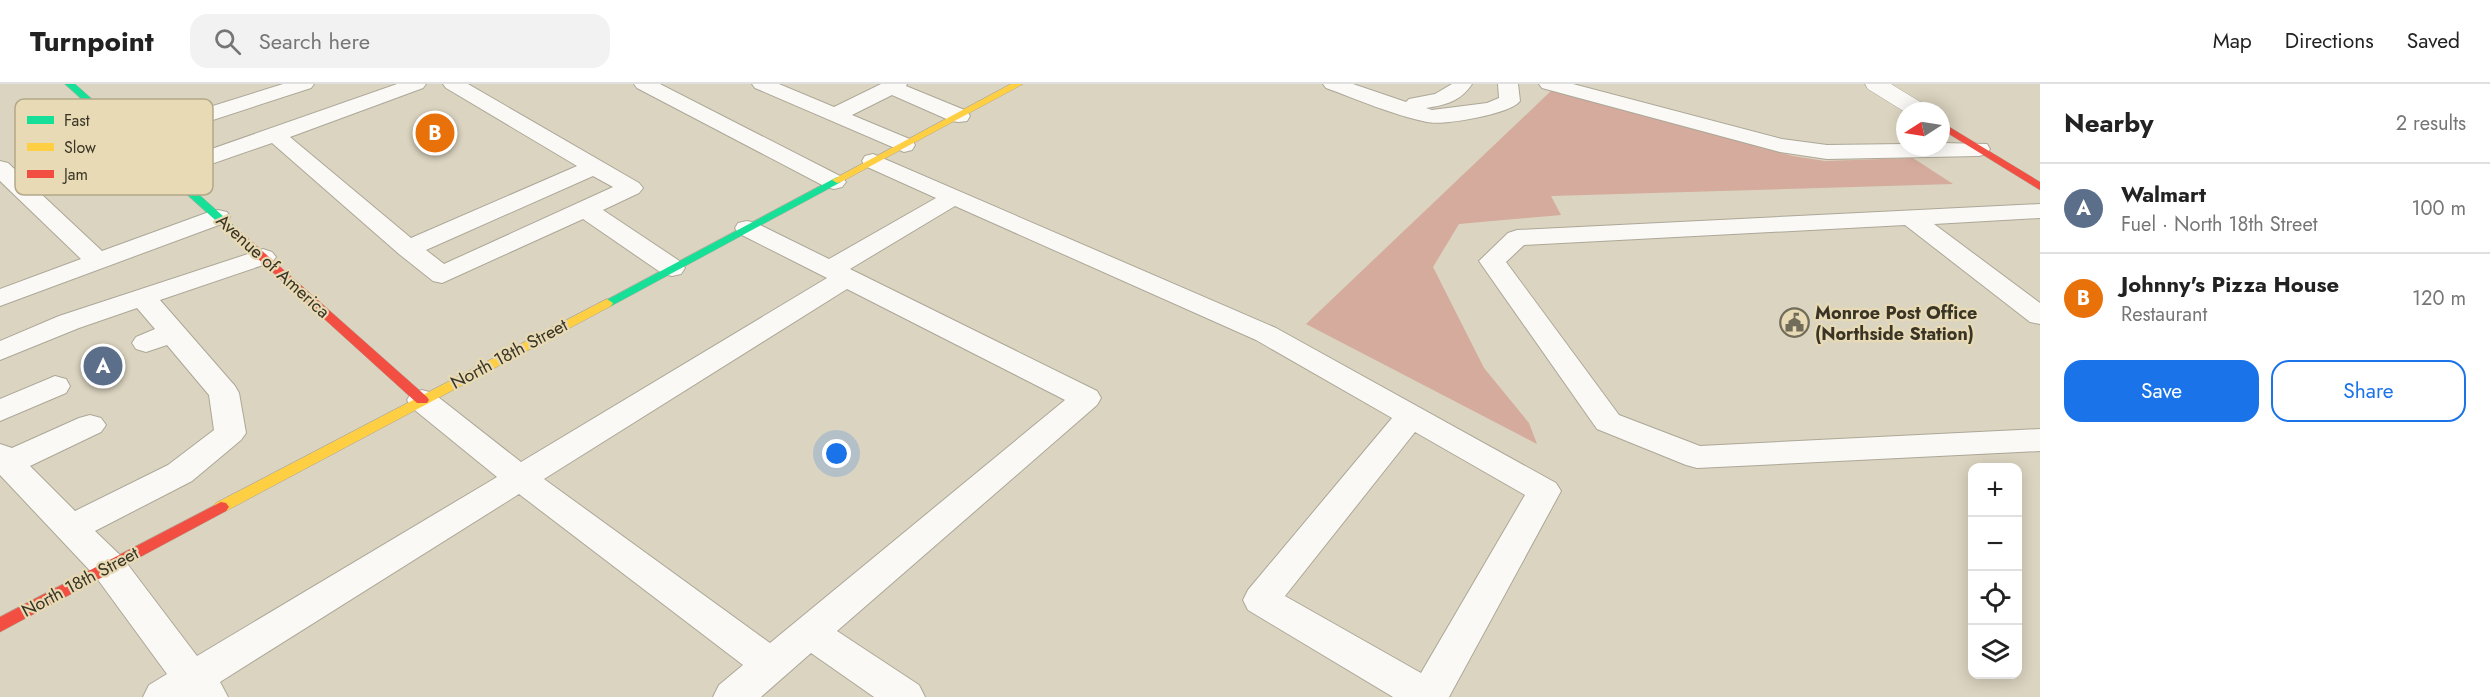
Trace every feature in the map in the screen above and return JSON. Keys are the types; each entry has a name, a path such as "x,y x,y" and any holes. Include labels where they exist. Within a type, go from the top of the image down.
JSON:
{"main road":[{"name":"Avenue of America","path":"70,84 87,99"},
{"name":"North 18th Street","path":"0,625 1018,84"},
{"path":"1950,130 2040,187"},
{"name":"Avenue of America","path":"194,195 422,400"}],"street":[{"path":"1876,84 1905,102"}],"lane":[{"path":"213,113 304,84"},
{"path":"213,156 416,84"},
{"path":"275,135 408,249 442,275 631,188 453,84"},
{"path":"644,84 834,182"},
{"path":"762,84 904,145"},
{"path":"1333,84 1431,117 1492,110 1510,101 1508,84"},
{"path":"1380,99 1417,103 1433,101 1455,94 1462,84"},
{"path":"1549,84 1780,145 1827,152 1979,148"},
{"path":"835,115 894,86 959,116"},
{"path":"873,161 1266,334 1544,491 1428,697 1261,600 1411,416"},
{"path":"408,249 594,167"},
{"path":"0,168 15,182"},
{"path":"28,195 98,261"},
{"path":"90,425 4,459 109,567 187,691 839,273 954,196"},
{"path":"585,209 672,268"},
{"path":"2040,211 1517,238 1492,261 1608,422 1696,457 2040,440"},
{"path":"0,298 218,217"},
{"path":"1911,218 2040,316"},
{"path":"733,697 1086,398 747,228"},
{"path":"0,351 69,322 263,257"},
{"path":"72,528 180,473 230,433 224,393 195,376 159,338 143,298"},
{"path":"0,411 55,386"},
{"path":"422,400 520,478 772,664"},
{"path":"810,632 905,697"}],"shaded area":[{"path":"1552,90 1793,156 1825,161 1913,158 1953,184 1551,196 1561,215 1459,224 1433,267 1484,368 1529,423 1537,444 1306,324"}],"traffic: fast":[{"path":"70,84 87,99"},
{"path":"607,303 837,180"},
{"path":"193,195 238,235"}],"traffic: slow":[{"path":"837,180 1018,84"},
{"path":"221,507 607,303"}],"traffic: jam":[{"path":"1950,131 2040,187"},
{"path":"238,235 422,400"},
{"path":"0,625 221,507"}],"place":[{"name":"Johnny's Pizza House","path":"435,133"},
{"name":"Monroe Post Office (Northside Station)","path":"1794,323"},
{"name":"Walmart","path":"103,366"}]}
